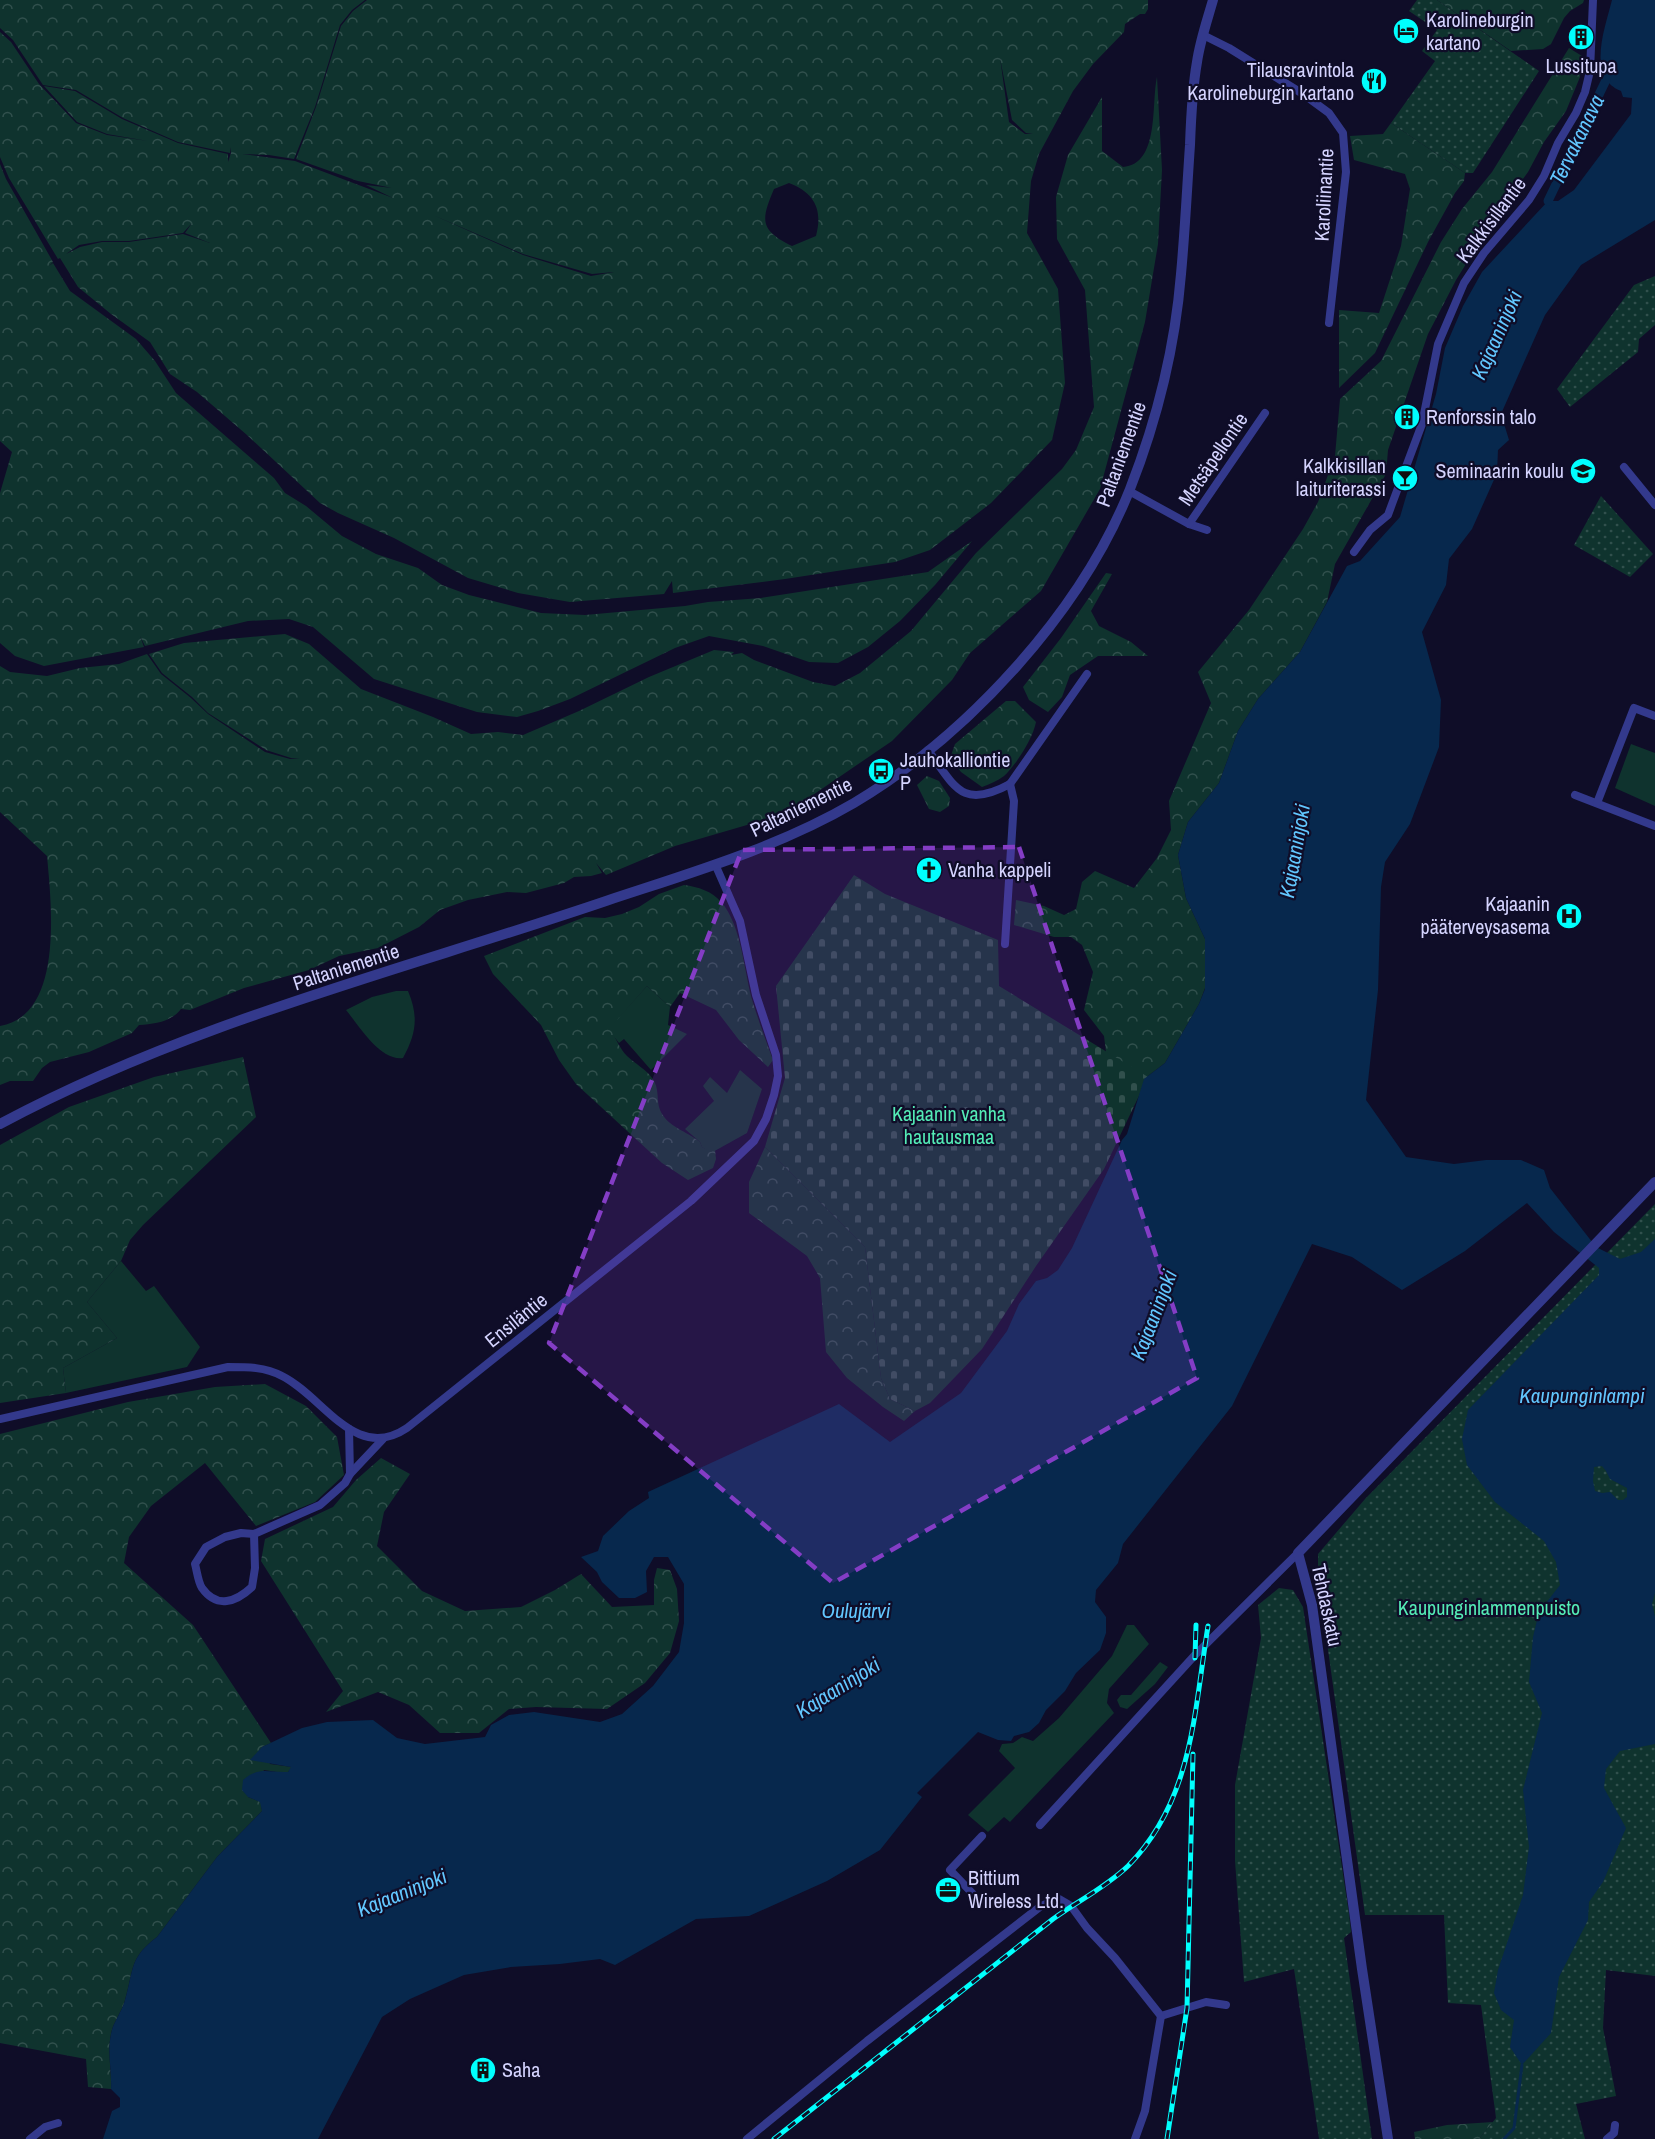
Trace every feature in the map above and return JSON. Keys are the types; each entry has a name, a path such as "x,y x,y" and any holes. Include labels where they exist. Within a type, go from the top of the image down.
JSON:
{"street":[{"name":"Paltaniementie","path":"0,1124 113,1068 190,1038 767,845 817,823 894,777 989,695 1067,603 1103,548 1129,491 1157,409 1175,331 1181,279 1193,87 1203,35 1213,0"},
{"name":"Kalkkisillantie","path":"1354,552 1370,530 1388,514 1422,423 1438,344 1464,283 1484,253 1529,201 1544,177 1558,143 1576,113 1585,92 1590,71 1593,0"},
{"name":"Karoliinantie","path":"1203,35 1229,48 1329,112 1343,133 1346,172 1329,323"},
{"name":"Metsäpellontie","path":"1189,524 1265,412"},
{"path":"1624,467 1655,505"},
{"name":"Metsäpellontie","path":"1129,491 1189,524 1207,530"},
{"path":"928,750 963,794 991,795 1010,784 1087,674"},
{"path":"1597,802 1635,708 1655,716"},
{"path":"1005,944 1014,801 1010,784"},
{"path":"1575,795 1655,826"},
{"name":"Ensiläntie","path":"383,1439 407,1428 691,1201 754,1141 766,1119 774,1095 778,1076 776,1055 756,995 740,921 715,864"},
{"name":"Tehdaskatu","path":"1388,2139 1312,1605 1298,1553 1655,1182"},
{"path":"0,1419 228,1367 253,1367 277,1374 293,1383 349,1429 363,1436 383,1439"},
{"path":"349,1429 350,1474"},
{"path":"254,1534 255,1568 252,1587 242,1597 226,1602 213,1599 201,1586 195,1564 206,1547 225,1537 241,1533 254,1534 320,1505 345,1483 350,1474 383,1439"},
{"path":"1040,1825 1195,1654 1298,1553"},
{"path":"973,1894 950,1870 982,1836"},
{"path":"747,2139 867,2041 1041,1906 1059,1899 1071,1906 1161,2016 1145,2111 1135,2139"},
{"path":"1161,2016 1206,2002 1226,2006"},
{"path":"30,2139 45,2127 57,2123"},
{"path":"1606,2139 1614,2133 1616,2125"}],"highlighted area":[{"path":"1019,847 1197,1378 833,1583 549,1343 742,850"}],"green space":[{"path":"0,0 365,0 352,10 340,25 315,107 294,159 242,154 295,161 393,198 366,185 392,188 358,181 296,159 316,107 341,26 353,11 367,0 1148,0 1148,9 1145,14 1140,14 1125,24 1124,32 1093,64 1073,91 1039,154 1031,181 1027,233 1058,289 1065,383 1052,440 991,503 930,550 895,562 673,593 672,581 664,594 570,602 518,593 468,578 394,538 320,503 197,392 170,374 150,342 78,287 60,258 58,259 9,178 0,157 0,32 11,42 39,84 76,123 107,135 148,141 107,134 77,122 44,86 75,91 122,119 178,143 228,154 228,162 231,153 231,147 230,153 178,142 123,118 76,90 43,85 13,40 0,28","holes":["1000,58 1012,120 1026,133 1033,134 1025,134 1009,122","789,183 811,197 817,210 816,236 792,246 773,235 768,229 765,216 774,189","433,215 523,254 592,274 614,272 591,276 523,255","192,223 185,233 210,243 183,234 129,242 102,242 80,247 66,254 79,245 102,241 129,241 183,233"]},
{"path":"1417,0 1437,0 1539,71 1473,173 1465,173 1391,123 1435,61 1422,51 1437,30 1409,11"},
{"path":"1437,0 1584,0 1564,18 1551,44 1543,49 1511,51"},
{"path":"1569,48 1582,56 1580,77 1566,111 1456,280 1428,334 1388,450 1386,474 1335,564 1327,602 1300,652 1258,699 1238,731 1219,783 1188,822 1178,855 1186,898 1205,939 1205,988 1199,1004 1165,1063 1144,1079 1106,1052 1104,1036 1084,1010 1093,972 1082,945 1071,937 1054,937 1014,925 1016,900 1044,906 1064,915 1076,909 1082,882 1095,871 1134,888 1157,858 1171,830 1169,801 1211,703 1198,672 1249,610 1303,529 1318,502 1335,456 1340,399 1381,361 1441,242 1462,209 1492,172"},
{"path":"1157,77 1162,170 1158,244 1145,322 1100,489 1041,591 970,653 952,680 892,741 785,814 675,846 606,875 596,863 602,873 574,877 564,883 526,893 507,892 468,900 440,910 419,927 378,948 339,956 309,970 244,988 190,1010 181,1009 167,1020 139,1025 132,1033 89,1052 50,1062 42,1068 33,1081 10,1081 0,1085 0,1026 21,1017 35,1001 44,979 51,927 47,856 0,812 0,666 10,672 47,676 80,668 119,664 147,654 161,674 208,714 265,752 290,759 300,758 291,758 266,750 208,713 192,697 162,673 149,654 184,643 285,634 309,644 361,689 471,734 498,732 523,735 714,650 734,652 731,655 742,653 754,660 813,682 835,686 860,673 911,631 976,553 1062,469 1076,450 1094,407 1085,290 1057,239 1056,197 1068,155 1102,97 1102,151 1123,167 1135,163 1143,155 1152,131"},
{"path":"1391,123 1465,173 1464,181 1428,242 1375,353 1339,388 1339,310 1379,313 1401,246 1410,189 1405,174 1354,160 1350,136 1383,134"},
{"path":"0,164 6,179 53,262 49,266 53,263 70,291 136,339 155,361 176,393 274,478 285,493 306,506 342,536 376,554 418,568 442,585 469,595 541,613 585,615 761,598 928,572 972,541 935,585 900,621 868,647 838,663 809,662 763,646 709,636 675,648 570,699 517,717 477,712 374,679 313,627 289,619 248,621 145,646 140,636 144,647 44,666 15,656 0,643 0,493 12,452 0,441"},
{"path":"1655,276 1655,325 1639,339 1638,352 1570,407 1557,389 1634,285"},
{"path":"1601,496 1653,554 1630,577 1574,545"},
{"path":"1106,573 1112,574 1091,611 1099,626 1131,642 1148,656 1098,656 1070,675 1062,697 1048,712 1029,700 1023,687 1061,638"},
{"path":"1006,701 1015,701 1036,722 1031,736 1014,765 1004,776 982,787 961,772 950,758 955,744"},
{"path":"1631,744 1655,753 1655,806 1615,788"},
{"path":"927,776 939,781 950,798 949,806 940,812 929,809 917,785"},
{"name":"Kajaanin vanha hautausmaa","path":"854,875 885,894 998,940 999,986 1148,1077 1104,1169 1036,1266 982,1349 930,1403 915,1411 890,1399 881,1378 865,1247 765,1147 785,1078 776,986"},
{"path":"684,885 699,888 717,898 734,923 753,1003 773,1060 768,1067 739,1040 716,1010 680,993 670,1007 647,986 610,1028 624,1053 647,1072 654,1082 660,1110 667,1121 695,1138 702,1147 711,1152 715,1150 716,1159 713,1168 688,1180 662,1163 576,1084 559,1060 541,1025 493,974 484,956 585,917 605,918 622,914 639,907 659,894"},
{"path":"647,986 670,1007 668,1025 687,1034 651,1070 624,1039 619,1043 608,1029"},
{"path":"396,991 408,991 415,1017 411,1041 403,1058 386,1054 379,1049 346,1010 372,997"},
{"path":"243,1057 256,1117 143,1225 130,1240 121,1261 87,1302 117,1338 63,1368 66,1393 0,1403 0,1145 69,1107 154,1077"},
{"path":"740,1070 762,1089 747,1133 711,1153 685,1129 714,1101 703,1086 710,1077 727,1093"},
{"path":"765,1147 865,1247 881,1378 890,1399 915,1411 904,1421 847,1378 826,1352 820,1278 807,1256 749,1213 749,1182"},
{"name":"Kaupunginlammenpuisto","path":"1655,1204 1655,1976 1606,1970 1603,2028 1616,2096 1576,2104 1585,2139 1479,2139 1496,2118 1481,2005 1448,2003 1444,1915 1365,1915 1318,1578 1318,1554 1365,1499"},
{"path":"121,1261 146,1291 154,1286 200,1347 187,1367 66,1393 63,1368 117,1338 87,1302"},
{"path":"265,1384 306,1406 337,1437 344,1475 315,1502 256,1526 205,1463 151,1506 129,1537 124,1563 193,1625 271,1743 262,1747 270,1764 292,1767 288,1772 264,1770 248,1797 261,1802 262,1811 217,1857 157,1937 141,1951 134,1965 124,2004 111,2034 109,2048 111,2089 88,2087 86,2059 0,2043 0,1434 128,1402 215,1387"},
{"path":"381,1458 410,1474 384,1512 377,1546 422,1591 465,1611 521,1607 581,1574 612,1607 654,1605 654,1580 657,1568 670,1570 677,1589 679,1621 670,1653 645,1683 607,1709 536,1707 509,1709 479,1733 440,1733 409,1705 378,1692 326,1712 343,1691 261,1561 265,1539 333,1507 356,1480"},
{"path":"1279,1588 1293,1590 1303,1607 1349,1914 1351,1932 1344,1938 1372,2139 1319,2139 1294,1969 1244,1982 1235,1861 1235,1785 1261,1638 1258,1605"},
{"path":"1127,1625 1134,1625 1149,1644 1109,1689 1107,1703 1114,1713 1010,1822 1004,1817 988,1832 968,1815 1015,1768 999,1751 1002,1744 1013,1743 1022,1737 1033,1741 1059,1718 1112,1656"},
{"path":"1160,1662 1168,1667 1155,1684 1127,1709 1120,1707 1117,1700 1121,1695 1131,1695"},
{"path":"1493,2122 1479,2139 1415,2139 1414,2132 1447,2125"}],"water":[{"name":"Oulujärvi","path":"1612,0 1655,0 1655,220 1581,265 1545,315 1501,414 1509,440 1498,450 1497,473 1472,529 1449,559 1446,585 1422,632 1441,700 1439,747 1410,824 1385,862 1381,887 1378,990 1366,1100 1406,1157 1454,1164 1486,1160 1521,1160 1544,1170 1550,1188 1596,1247 1620,1259 1641,1252 1655,1239 1655,1593 1652,1604 1655,1617 1655,1744 1620,1751 1606,1769 1604,1788 1626,1828 1603,1882 1589,1902 1588,1920 1559,1977 1551,2033 1522,2065 1510,2047 1514,2020 1501,2010 1494,1993 1498,1970 1523,1895 1529,1847 1523,1790 1542,1713 1529,1682 1533,1637 1539,1612 1560,1585 1556,1562 1544,1541 1495,1502 1467,1465 1462,1439 1468,1410 1599,1275 1599,1268 1554,1232 1527,1203 1465,1251 1402,1290 1352,1257 1312,1244 1232,1406 1123,1544 1118,1563 1096,1590 1095,1602 1106,1617 1106,1633 1100,1650 1076,1673 1065,1691 1029,1732 1014,1736 1011,1741 998,1740 978,1732 917,1793 922,1797 880,1850 827,1881 749,1916 696,1919 615,1965 600,1959 511,1967 464,1975 410,1999 382,2017 318,2139 103,2139 112,2111 120,2107 120,2098 111,2089 110,2041 114,2025 124,2004 134,1965 141,1951 157,1937 217,1857 262,1811 260,1802 248,1797 242,1790 243,1780 254,1773 264,1771 288,1772 291,1767 250,1760 262,1747 302,1728 327,1722 373,1720 397,1738 425,1744 485,1737 491,1725 509,1715 534,1712 600,1722 622,1714 653,1686 679,1652 684,1623 684,1584 668,1557 654,1557 646,1571 647,1592 635,1598 619,1598 581,1557 598,1551 603,1536 629,1511 649,1498 648,1492 839,1404 890,1442 961,1393 1007,1331 1019,1304 1036,1281 1047,1278 1058,1270 1072,1248 1122,1140 1127,1134 1144,1079 1165,1063 1199,1004 1205,989 1205,939 1186,898 1178,855 1188,822 1219,783 1238,731 1258,699 1300,652 1347,566 1360,561 1400,517 1436,394 1445,348 1463,306 1482,272 1548,201 1558,201 1574,190 1631,114 1632,98 1623,97 1621,91 1610,84 1604,75 1601,63 1603,37","holes":["1602,1466 1610,1479 1627,1488 1627,1497 1623,1500 1618,1500 1610,1492 1595,1491 1594,1467"]}],"waterway":[{"name":"Tervakanava","path":"1548,201 1606,80"},
{"path":"1504,2139 1514,2128 1522,2065"}],"railway":[{"path":"1195,1658 1196,1625"},
{"path":"774,2139 1053,1919 1119,1874 1150,1840 1166,1813 1187,1754 1208,1626"},
{"path":"1167,2139 1187,2008 1193,1754"}],"place":[{"name":"Karolineburgin kartano","path":"1406,31"},
{"name":"Lussitupa","path":"1581,37"},
{"name":"Tilausravintola Karolineburgin kartano","path":"1374,81"},
{"name":"Renforssin talo","path":"1407,417"},
{"name":"Seminaarin koulu","path":"1583,471"},
{"name":"Kalkkisillan laituriterassi","path":"1405,478"},
{"name":"Jauhokalliontie P","path":"881,771"},
{"name":"Vanha kappeli","path":"929,870"},
{"name":"Kajaanin pääterveysasema","path":"1569,916"},
{"name":"Bittium Wireless Ltd.","path":"948,1890"},
{"name":"Saha","path":"483,2070"}],"water label":[{"name":"Kajaaninjoki","path":"1497,335"},
{"name":"Kajaaninjoki","path":"1295,851"},
{"name":"Kajaaninjoki","path":"1154,1315"},
{"name":"Kaupunginlampi","path":"1582,1396"},
{"name":"Kajaaninjoki","path":"838,1688"},
{"name":"Kajaaninjoki","path":"402,1893"}]}
